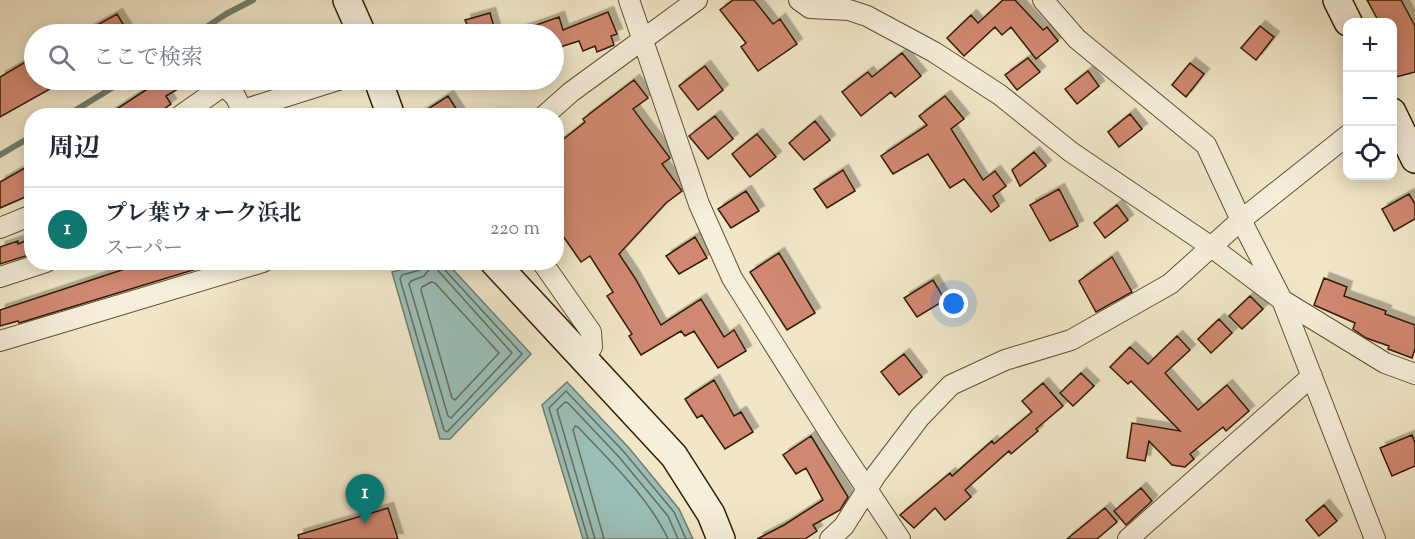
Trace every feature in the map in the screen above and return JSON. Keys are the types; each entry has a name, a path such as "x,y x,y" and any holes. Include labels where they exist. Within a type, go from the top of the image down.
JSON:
{"street":[{"path":"347,0 358,24"},
{"path":"629,0 699,204 732,278 900,539"},
{"path":"552,108 697,0"},
{"path":"799,0 810,8 849,10 867,16 934,52 1000,95 1071,152 1210,246 1282,300 1385,363 1415,374"},
{"path":"1043,0 1077,39 1206,145 1282,300 1375,539"},
{"path":"1337,0 1346,18"},
{"path":"191,108 217,90"},
{"path":"229,90 241,108"},
{"path":"256,108 309,90"},
{"path":"382,90 388,108"},
{"path":"1397,122 1415,159"},
{"path":"830,539 844,526 867,489 920,417 951,385 1005,360 1071,340 1170,284 1210,246 1343,138"},
{"path":"0,228 24,218"},
{"path":"0,276 24,269"},
{"path":"0,341 236,270"},
{"path":"501,270 674,456 711,514 721,539"},
{"path":"548,270 591,332 592,347 584,359"},
{"path":"1128,539 1312,376"}],"water":[{"path":"453,270 531,354 450,439 440,439 392,272"},
{"path":"567,382 629,448 679,509 693,539 583,539 542,405"}],"building":[{"path":"733,0 754,0 773,24 780,19 797,44 758,71 741,47 746,43 720,10"},
{"path":"1003,0 1015,0 1043,30 1047,27 1058,41 1036,59 1011,27 1002,35 995,27 964,56 947,38 971,15 978,23"},
{"path":"1367,0 1401,0 1415,26 1415,72 1397,77 1397,18 1377,18"},
{"path":"608,12 617,34 611,36 614,45 597,52 595,46 583,51 579,41 564,46 564,30"},
{"path":"490,13 493,24 467,24 465,20"},
{"path":"117,14 123,24 99,24"},
{"path":"559,17 561,24 539,24"},
{"path":"1260,26 1274,37 1256,60 1241,48"},
{"path":"902,53 921,76 895,97 891,92 861,116 842,92 868,72 872,77"},
{"path":"1028,58 1040,72 1017,90 1005,75"},
{"path":"24,63 24,90 48,90 0,117 0,77"},
{"path":"1190,63 1204,74 1186,97 1172,85"},
{"path":"705,66 723,90 698,110 679,86"},
{"path":"1088,71 1099,86 1077,104 1065,89"},
{"path":"634,80 648,98 633,109 670,158 662,164 682,191 666,203 619,254 661,325 701,299 724,337 734,330 746,351 718,368 694,331 685,336 681,331 641,355 629,336 632,334 607,296 613,292 590,256 581,262 564,238 564,139 585,122 583,119"},
{"path":"146,90 176,90 166,96 171,104 165,108 118,108"},
{"path":"448,96 456,108 429,108"},
{"path":"945,96 964,119 951,129 983,180 995,171 1006,186 993,196 999,206 991,212 964,179 950,188 928,154 893,174 881,156 927,125 919,116"},
{"path":"1130,114 1142,129 1119,147 1108,132"},
{"path":"715,116 733,139 708,159 689,136"},
{"path":"815,121 830,140 804,160 789,143"},
{"path":"757,134 776,157 750,177 732,154"},
{"path":"1034,152 1046,166 1020,186 1012,170"},
{"path":"24,168 24,197 0,208 0,182"},
{"path":"843,170 855,191 827,208 814,189"},
{"path":"1059,189 1078,226 1050,241 1030,205"},
{"path":"746,191 759,211 731,228 718,209"},
{"path":"1409,194 1415,204 1415,219 1394,231 1382,209"},
{"path":"1117,205 1128,220 1105,238 1094,223"},
{"path":"695,237 707,258 679,274 666,256"},
{"path":"18,241 18,244 24,241 24,256 0,264 0,247"},
{"path":"779,253 815,313 787,330 750,272"},
{"path":"1112,257 1132,292 1096,312 1079,281"},
{"path":"122,270 193,270 19,323 18,321 0,326 0,310"},
{"path":"1324,278 1347,287 1344,296 1386,311 1385,314 1415,325 1415,349 1412,358 1388,349 1389,346 1366,338 1353,329 1355,323 1314,305"},
{"path":"933,280 945,300 917,317 904,298"},
{"path":"1250,296 1263,309 1242,329 1229,316"},
{"path":"1219,319 1232,333 1211,353 1198,339"},
{"path":"1177,336 1190,350 1165,373 1198,410 1227,385 1249,411 1226,431 1223,427 1190,454 1194,459 1185,467 1172,465 1149,441 1145,461 1127,458 1132,423 1180,431 1131,381 1128,384 1110,367 1130,347 1148,364"},
{"path":"904,354 922,377 899,395 881,372"},
{"path":"1081,373 1094,386 1073,406 1060,393"},
{"path":"714,380 734,416 741,412 753,432 725,449 702,415 697,418 685,399"},
{"path":"1043,383 1063,406 1036,429 1038,431 1011,454 1009,451 965,490 971,497 945,520 935,508 914,528 900,515 950,473 952,476 992,441 994,444 1032,412 1022,401"},
{"path":"1412,435 1415,443 1415,466 1392,476 1380,448"},
{"path":"811,436 848,497 840,510 813,525 817,531 805,539 757,539 823,500 806,468 796,474 783,455"},
{"path":"1141,488 1152,501 1126,525 1114,511"},
{"path":"1324,505 1337,521 1319,536 1306,520"},
{"path":"388,508 398,539 299,539 298,535"},
{"path":"1105,508 1117,522 1097,539 1067,539"}],"waterway":[{"path":"211,24 253,0"},
{"path":"79,108 109,90"},
{"path":"0,155 24,141"}],"place":[{"name":"プレ葉ウォーク浜北","path":"365,524"}]}
